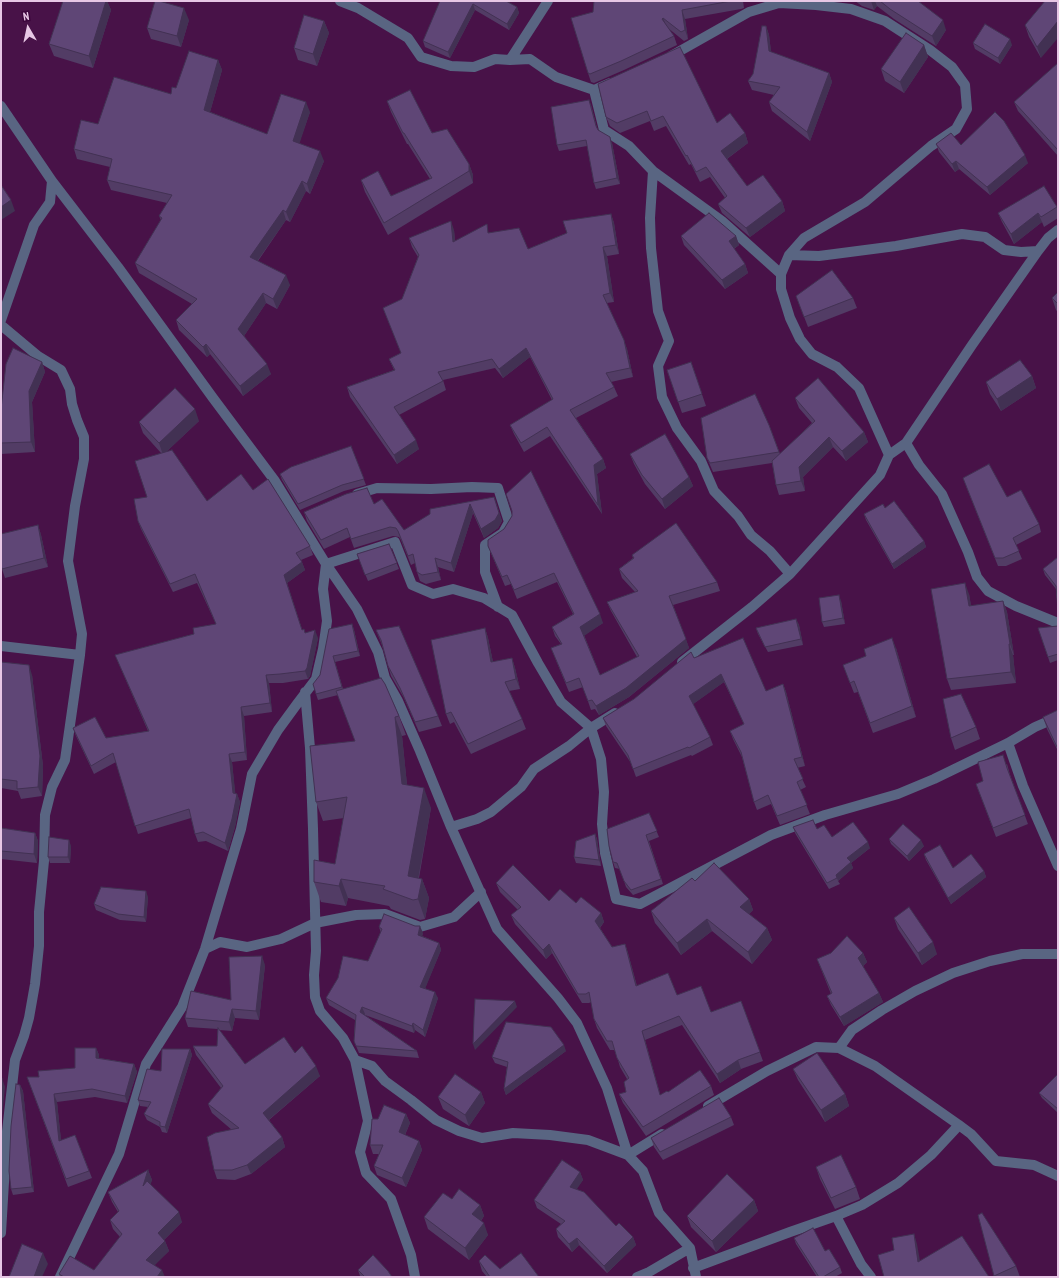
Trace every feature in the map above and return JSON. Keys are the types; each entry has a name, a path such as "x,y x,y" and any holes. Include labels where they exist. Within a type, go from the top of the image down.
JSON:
{"street":[{"path":"340,1 358,8 408,38 421,57 451,66 474,67 495,59 530,59 556,77 594,90 620,79"},
{"path":"510,60 548,1"},
{"path":"659,61 749,12 779,3 816,4 851,9 885,21 930,50 952,67 965,85 967,109 956,129 930,146 865,202 804,238 789,255 782,274 781,289 790,318 800,339 812,354 837,367 859,388 889,455"},
{"path":"594,90 604,130 629,146 654,171 722,221 782,274"},
{"path":"1,106 52,181 118,267 301,516 326,564 357,609 378,652 385,678 420,751 451,826 497,929 558,998 577,1023 607,1088 628,1155 642,1171 659,1213 690,1248 694,1273 790,1232 862,1205 898,1183 931,1155 959,1125"},
{"path":"654,171 650,218 651,255 658,311 669,341 658,366 662,397 677,428 702,461 714,491 738,516 751,536 770,551 790,574"},
{"path":"1,320 34,225 50,202 52,181"},
{"path":"674,668 752,607 790,574 880,475 889,455 906,443 1038,251 1048,238 1058,230"},
{"path":"789,255 819,256 896,246 962,234 985,237 1004,250 1021,252 1038,251"},
{"path":"1,325 38,356 60,370 70,389 72,404 84,438 84,459 75,506 68,561 82,634 80,654 65,760 52,787 45,815 44,861 39,912 39,946 35,984 29,1018 14,1066 7,1132 1,1233"},
{"path":"906,443 919,465 942,494 968,552 977,577 988,591 1016,606 1058,623"},
{"path":"347,497 377,488 498,488 509,522 503,534 485,545 485,572 498,607"},
{"path":"326,564 395,542 412,585 433,594 454,589 484,598 512,615 560,702 591,728 601,759 604,792 602,824 605,854 616,899 640,904 771,835 825,815 898,794 934,779 1008,743 1035,727 1058,717"},
{"path":"60,1277 119,1154 146,1064 182,1007 205,949 241,829 252,774 278,730 316,679 324,649 327,621 323,589 326,564"},
{"path":"1,646 80,654"},
{"path":"305,692 310,748 316,951 314,975 315,997 320,1011 343,1038 355,1060 368,1121 360,1152 366,1173 391,1199 411,1255 415,1277"},
{"path":"451,826 477,819 491,812 521,788 534,769 569,746 591,728 621,710"},
{"path":"1008,743 1023,786 1058,866"},
{"path":"205,949 220,942 247,947 281,939 315,923 356,915 385,914 420,926 454,917 481,892"},
{"path":"839,1048 852,1030 882,1010 953,973 990,961 1022,954 1058,954"},
{"path":"700,1111 766,1071 816,1047 839,1048 875,1066 959,1125 971,1134 996,1161 1034,1165 1058,1176"},
{"path":"355,1060 372,1066 385,1081 436,1120 459,1131 482,1138 513,1133 550,1135 588,1140 628,1155"},
{"path":"628,1155 668,1131"},
{"path":"836,1216 861,1264 871,1277"},
{"path":"637,1277 649,1272 690,1248"}],"building":[{"path":"63,1 106,1 89,56 49,44"},
{"path":"155,1 184,8 177,36 147,28"},
{"path":"440,1 506,1 517,7 507,24 473,4 448,52 423,41"},
{"path":"594,1 731,1 682,10 685,30 681,32 663,18 662,19 674,36 590,74 588,73 571,18 593,12"},
{"path":"880,1 918,1 943,20 932,36"},
{"path":"1045,1 1058,1 1058,21 1037,47 1025,25"},
{"path":"304,15 324,21 313,54 294,48"},
{"path":"985,24 1010,39 998,58 973,43"},
{"path":"762,26 766,26 769,51 829,73 807,132 769,102 780,87 748,81 753,74"},
{"path":"906,33 924,45 900,82 881,69"},
{"path":"680,47 717,123 730,113 745,133 721,151 747,186 763,175 782,201 746,228 718,204 727,196 706,167 696,172 663,116 651,121 647,111 617,123 606,117 598,84"},
{"path":"189,51 218,60 204,110 267,134 281,94 306,102 293,141 320,151 307,184 302,181 286,212 283,210 250,257 286,275 273,299 263,293 238,329 267,364 240,386 206,344 203,347 176,320 197,299 135,263 162,218 159,216 172,195 107,180 112,159 74,149 81,120 98,124 114,77 171,94 172,87 176,88"},
{"path":"1058,63 1058,150 1014,102"},
{"path":"410,90 432,133 447,129 469,164 469,171 384,223 361,180 378,171 391,196 432,178 403,133 387,101"},
{"path":"589,100 598,130 610,137 617,178 594,183 586,140 557,145 551,107"},
{"path":"995,112 1004,121 1025,155 987,187 956,161 952,164 936,144 951,133 961,145"},
{"path":"1,185 11,200 1,207"},
{"path":"1044,186 1057,207 1041,217 1038,213 1011,234 998,213"},
{"path":"709,213 736,236 729,241 745,264 722,280 681,236"},
{"path":"611,214 616,245 603,247 610,293 603,295 624,340 630,368 606,373 614,387 570,410 603,459 594,465 598,505 547,427 521,443 510,425 553,399 526,348 499,369 492,359 438,372 443,381 394,407 416,440 394,455 347,387 395,370 389,359 401,353 383,308 402,299 419,255 409,238 451,221 453,242 487,224 488,233 519,228 528,249 567,233 563,221"},
{"path":"832,270 853,298 804,317 796,296"},
{"path":"1058,292 1058,304 1052,298"},
{"path":"13,348 42,362 29,391 31,442 1,443 1,409 6,364"},
{"path":"1020,360 1032,376 997,399 986,382"},
{"path":"691,362 702,394 678,402 667,370"},
{"path":"818,378 864,432 842,451 829,437 799,467 801,481 776,485 772,461 815,421 795,398"},
{"path":"175,388 195,409 159,443 139,422"},
{"path":"755,394 779,452 710,463 707,458 701,418"},
{"path":"665,434 689,477 662,499 642,475 630,454"},
{"path":"351,446 364,479 342,485 298,504 280,474 291,467"},
{"path":"172,450 207,501 241,474 253,490 268,479 310,546 296,553 302,562 284,575 302,630 304,629 305,633 315,630 307,668 305,671 266,675 270,703 241,707 245,752 229,754 233,793 237,794 225,843 203,832 195,834 189,809 135,826 113,753 91,766 73,728 95,717 106,738 149,731 115,655 194,634 193,628 216,624 195,574 170,584 138,521 134,499 147,497 135,461"},
{"path":"989,464 1007,497 1021,490 1039,524 1013,538 1019,551 1003,558 995,558 963,478"},
{"path":"531,471 600,614 580,627 600,675 639,656 607,602 638,591 619,569 634,558 632,555 676,523 717,582 669,596 686,639 626,688 596,706 592,700 588,701 579,678 566,683 551,648 562,644 552,627 574,614 554,573 514,590 507,575 502,577 488,546 488,540 504,529 512,516 512,511 506,494"},
{"path":"367,488 374,504 382,499 404,530 430,514 430,509 494,497 499,513 495,520 481,529 470,504 451,563 435,558 438,572 422,575 417,572 413,554 408,556 396,528 390,527 351,539 347,528 321,540 304,512 346,494"},
{"path":"894,501 924,541 892,564 864,514 883,504 885,508"},
{"path":"38,525 44,558 2,569 1,534"},
{"path":"389,544 397,563 365,575 357,554"},
{"path":"1058,557 1058,611 1056,586 1043,569"},
{"path":"965,583 969,606 1003,601 1010,644 1011,672 947,679 931,589"},
{"path":"839,595 843,618 822,622 819,598"},
{"path":"796,619 801,639 765,647 756,628"},
{"path":"352,624 358,651 333,656 342,687 316,694 313,684 320,675 329,629"},
{"path":"399,626 438,716 415,722 400,688 388,666 381,640 376,630"},
{"path":"1058,626 1058,654 1048,657 1038,628"},
{"path":"485,628 491,662 512,658 516,679 505,682 522,719 468,744 451,712 446,714 431,640"},
{"path":"743,638 766,691 783,684 802,757 794,759 803,779 797,782 807,805 777,816 768,795 754,802 741,752 730,731 744,724 721,674 689,696 710,737 689,748 688,747 633,769 628,755 603,718 634,699 691,652 694,658"},
{"path":"892,638 912,706 870,723 854,681 850,683 843,665 866,656 864,649"},
{"path":"1,662 29,665 40,756 38,787 17,789 17,781 1,779"},
{"path":"381,678 399,716 395,717 402,784 424,788 408,876 422,879 418,899 413,900 383,889 385,886 341,879 339,886 314,882 314,860 335,864 347,797 316,802 310,746 355,741 336,691"},
{"path":"961,694 976,727 951,738 943,699"},
{"path":"1058,710 1058,747 1057,747 1043,717"},
{"path":"1003,755 1025,815 993,828 976,784 983,781 978,762"},
{"path":"649,813 657,831 646,835 661,879 631,890 624,881 617,863 613,862 607,829"},
{"path":"813,820 817,829 824,825 832,837 853,822 868,842 847,858 851,862 836,875 837,878 827,883 793,827"},
{"path":"903,824 921,840 907,856 889,839"},
{"path":"1,828 35,833 34,854 1,851"},
{"path":"595,834 599,860 574,857 576,841"},
{"path":"49,837 69,840 68,857 48,857"},
{"path":"940,845 953,868 971,854 984,871 948,898 924,854"},
{"path":"714,863 749,899 740,907 767,928 748,952 707,919 677,943 651,911 692,878 695,881"},
{"path":"513,865 549,901 560,889 576,903 581,897 601,913 595,921 612,947 625,944 636,986 668,973 677,995 701,986 711,1012 741,1001 760,1052 738,1060 717,1074 679,1016 642,1031 660,1095 667,1091 668,1092 700,1070 711,1086 643,1127 619,1094 626,1092 624,1082 629,1078 617,1058 612,1041 607,1041 594,1019 589,992 586,994 578,994 549,944 543,950 511,915 521,907 496,883"},
{"path":"101,887 146,891 144,917 118,914 94,904"},
{"path":"909,907 933,942 918,953 894,918"},
{"path":"384,914 415,926 420,926 418,935 439,943 420,987 435,992 423,1030 413,1023 412,1026 362,1007 360,1012 417,1051 356,1046 354,1041 356,1015 326,998 338,978 343,956 368,961 382,929 379,927"},
{"path":"847,936 863,953 858,958 879,993 840,1017 827,996 832,993 817,959 831,953"},
{"path":"262,956 256,1011 232,1009 229,1022 185,1018 191,991 231,1000 229,957"},
{"path":"475,999 515,1001 473,1044 474,1017"},
{"path":"506,1022 551,1027 564,1045 504,1089 508,1062 492,1057"},
{"path":"218,1028 245,1064 284,1037 295,1053 302,1046 316,1066 263,1113 282,1137 247,1165 232,1170 214,1170 207,1137 215,1133 239,1128 208,1104 223,1086 193,1046 217,1046"},
{"path":"75,1048 96,1048 96,1058 134,1064 125,1096 92,1089 54,1094 59,1141 75,1135 89,1171 66,1179 27,1077 39,1077 38,1071 75,1068"},
{"path":"162,1049 190,1049 165,1127 160,1126 160,1122 144,1114 151,1102 138,1100 147,1069 161,1071"},
{"path":"817,1053 845,1094 821,1110 793,1069"},
{"path":"455,1074 481,1092 465,1115 438,1097"},
{"path":"1058,1074 1058,1109 1039,1093"},
{"path":"16,1084 20,1085 32,1187 11,1189 9,1171 11,1126"},
{"path":"719,1098 731,1117 660,1152 651,1138"},
{"path":"384,1105 406,1114 399,1132 419,1141 402,1178 374,1166 383,1145 370,1145 372,1119 378,1119"},
{"path":"841,1155 856,1187 831,1198 816,1167"},
{"path":"562,1160 580,1172 570,1187 584,1192 616,1226 619,1223 633,1237 604,1266 577,1238 569,1244 556,1229 565,1221 534,1200"},
{"path":"148,1170 143,1186 147,1181 179,1212 158,1233 165,1241 146,1260 162,1270 157,1277 64,1277 59,1274 70,1256 94,1270 122,1234 110,1220 119,1211 108,1192"},
{"path":"727,1174 754,1200 712,1241 687,1216"},
{"path":"459,1189 480,1205 472,1214 484,1223 465,1248 424,1217 443,1193 452,1199"},
{"path":"982,1213 1016,1266 994,1276 978,1215"},
{"path":"813,1228 825,1251 829,1249 840,1267 823,1277 819,1277 794,1238"},
{"path":"914,1234 918,1262 962,1236 989,1277 884,1277 878,1255 894,1250 892,1238"},
{"path":"22,1244 43,1253 34,1277 9,1277"},
{"path":"521,1253 539,1277 490,1277 479,1261 485,1255 500,1269"},
{"path":"373,1255 392,1277 365,1277 358,1270"}]}
